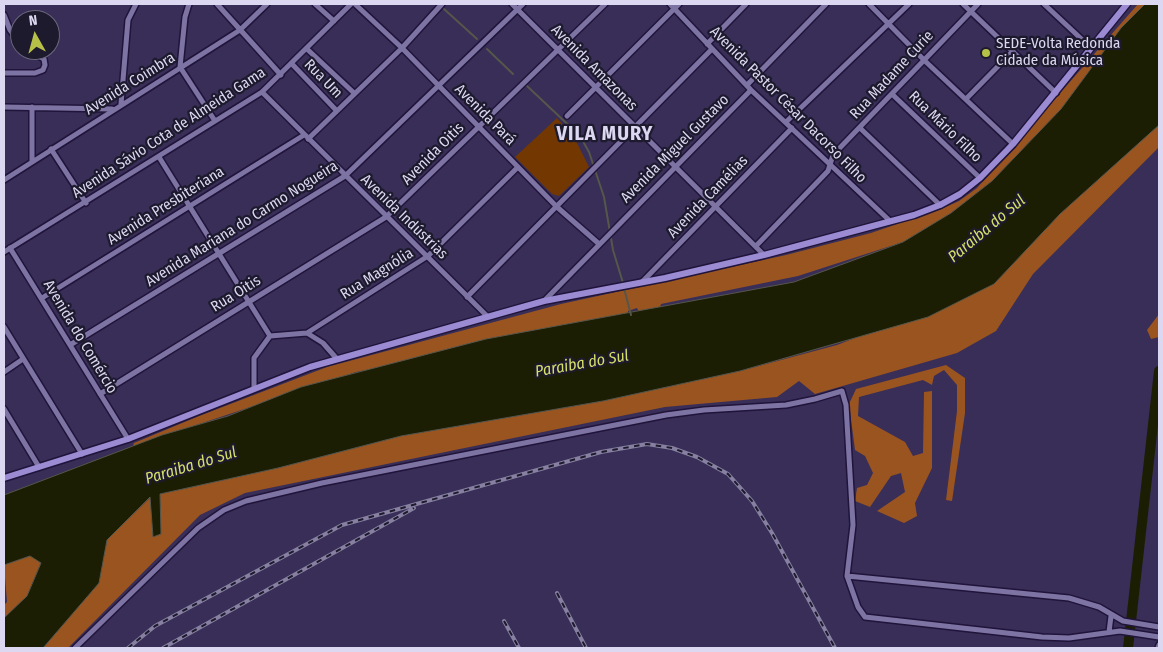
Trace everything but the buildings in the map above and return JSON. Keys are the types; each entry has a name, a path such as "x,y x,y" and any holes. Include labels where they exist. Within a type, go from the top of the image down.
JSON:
{"main road":[{"path":"4,478 128,439 254,388 337,359 544,301 641,283 764,255 890,221 940,205 960,194 980,178 1013,144 1056,93 1125,4"}],"street":[{"path":"121,104 128,20 136,4"},
{"path":"189,4 185,17 180,66 215,121"},
{"path":"217,4 281,76"},
{"name":"Avenida Coimbra","path":"4,180 180,66 240,30 267,4"},
{"path":"316,4 334,21"},
{"name":"Avenida Sávio Cota de Almeida Gama","path":"4,252 159,158 262,92 281,76 353,4"},
{"name":"Avenida Pará","path":"353,4 402,48 557,206 598,243"},
{"name":"Avenida Presbiteriana","path":"42,298 188,207 306,137 402,48 442,4"},
{"name":"Avenida Amazonas","path":"512,4 636,128 676,165 764,255"},
{"name":"Avenida Mariana do Carmo Nogueira","path":"70,345 345,176 523,4"},
{"name":"Avenida Oitis","path":"386,217 605,4"},
{"name":"Avenida Pastor César Dacorso Filho","path":"670,4 677,6 707,44 751,90 786,122 830,167 890,221"},
{"path":"707,44 746,4"},
{"path":"747,85 826,4"},
{"path":"869,4 925,61 1013,144"},
{"path":"786,122 909,4"},
{"path":"963,4 1056,93"},
{"name":"Rua Madame Curie","path":"756,246 830,167 832,156 925,61 969,10 978,4"},
{"path":"1044,4 1091,48"},
{"path":"567,116 677,6"},
{"path":"4,16 10,30"},
{"path":"307,49 354,93"},
{"path":"467,297 712,49"},
{"path":"966,99 1013,51"},
{"path":"4,73 35,73 42,70 46,65 44,60"},
{"name":"Rua Um","path":"292,64 336,110"},
{"name":"Avenida Miguel Gustavo","path":"598,243 751,90"},
{"name":"Avenida Indústrias","path":"262,92 487,316"},
{"name":"Rua Mário Filho","path":"893,95 980,178"},
{"path":"4,107 112,110"},
{"path":"32,107 32,162"},
{"name":"Avenida Camélias","path":"641,283 792,128"},
{"path":"860,128 940,205"},
{"path":"51,149 86,203"},
{"path":"159,158 247,302 270,336"},
{"name":"Rua Magnólia","path":"308,333 428,256 518,166"},
{"name":"Rua Oitis","path":"100,394 386,217"},
{"path":"544,301 598,243"},
{"path":"4,248 10,248"},
{"name":"Avenida do Comércio","path":"10,248 128,439"},
{"path":"4,327 82,454"},
{"path":"254,388 254,358 270,336 308,333 323,343 337,359"},
{"path":"4,372 23,359"},
{"path":"75,648 198,528 224,510 246,501 322,483 666,415 704,410 786,405 815,400 842,391 846,405 853,525 846,576 858,607 865,617 1042,637 1069,638 1120,631 1159,637"},
{"path":"4,409 39,467"},
{"path":"846,576 1069,598 1099,607 1122,621 1159,627"},
{"path":"1109,632 1111,616"}],"shaded area":[{"path":"1138,4 1145,4 1121,29 1061,109 992,181 951,213 903,242 798,276 661,304 657,319 644,322 637,308 628,311 629,322 356,372 133,446 134,443 199,416 327,367 561,304 786,255 871,233 941,209 959,201 977,188"},
{"path":"557,118 575,139 589,167 559,196 552,194 515,157"},
{"path":"1159,125 1159,147 1033,274 996,331 957,353 815,394 799,381 777,397 665,407 245,493 200,515 68,648 43,648 99,583 107,540 151,497 153,537 161,533 160,494 278,468 401,436 603,401 740,371 837,345 994,284 1060,214"},
{"path":"1159,314 1159,337 1151,339 1147,330"},
{"path":"946,365 965,378 965,413 952,501 946,500 957,411 957,385 944,370 934,376 932,385 923,380 859,397 858,416 905,442 913,456 923,453 924,392 932,391 932,468 915,503 917,516 904,523 877,511 905,492 901,473 891,476 870,507 855,501 857,488 867,485 873,473 865,456 855,450 849,404 856,389"},
{"path":"30,556 41,562 27,596 4,618 4,605 7,602 4,565"}],"water":[{"name":"Paraiba do Sul","path":"1145,4 1159,4 1159,125 1060,214 994,284 928,317 740,371 603,401 401,436 278,468 160,494 161,534 153,537 150,497 107,540 99,583 43,648 4,648 4,618 27,596 41,563 30,556 4,565 4,495 162,435 228,416 301,387 486,339 794,282 903,242 951,213 992,181 1061,109 1121,28"}],"waterway":[{"path":"444,9 477,39"},
{"path":"487,49 513,74"},
{"path":"527,86 580,136 589,152 604,197 613,250 623,283"},
{"path":"624,288 631,315"},
{"path":"1128,648 1159,371"}],"railway":[{"path":"128,648 155,626 342,525 601,452 647,444 672,448 697,457 728,474 752,501 772,533 835,648"},
{"path":"163,648 414,508"},
{"path":"557,593 586,648"},
{"path":"504,621 519,648"}],"place":[{"name":"SEDE-Volta Redonda Cidade da Música","path":"986,53"}],"district":[{"name":"VILA MURY","path":"605,134"}]}
